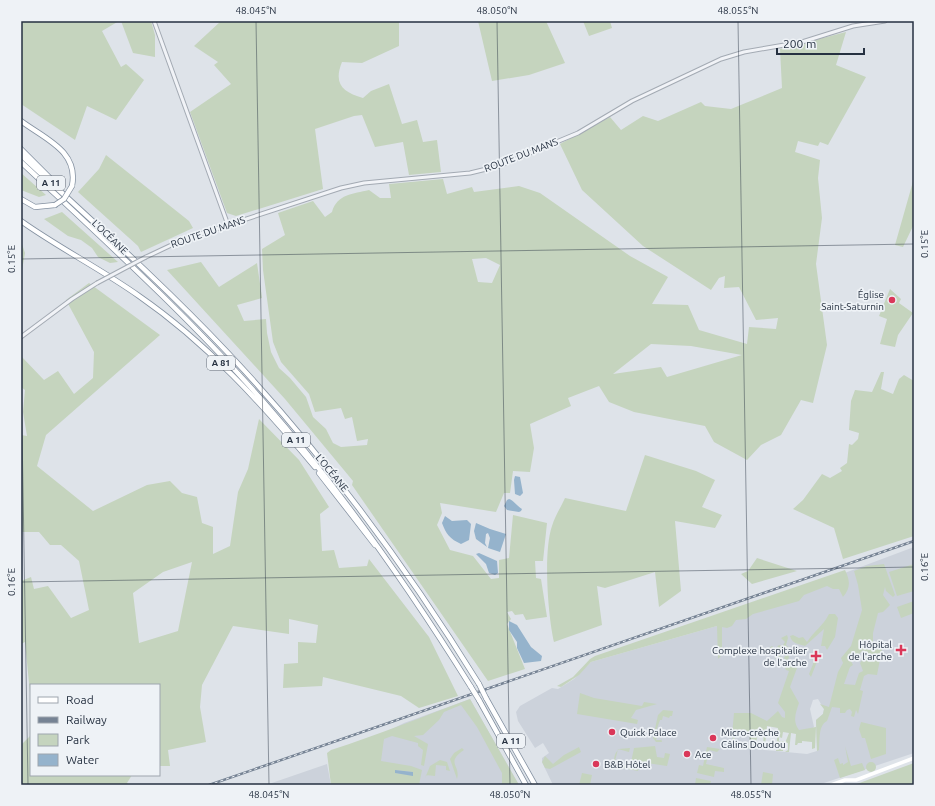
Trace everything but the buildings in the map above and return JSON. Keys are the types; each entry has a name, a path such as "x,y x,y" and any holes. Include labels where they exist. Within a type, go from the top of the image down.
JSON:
{"highway":[{"path":"21,121 68,157 74,173 72,186 64,199 55,205 36,207 21,199"},
{"path":"21,149 82,210"},
{"name":"L’OCÉANE","path":"21,155 82,210 204,328 261,389 310,446 405,571 479,684 535,785"},
{"name":"L’OCÉANE","path":"21,162 142,276 222,356 319,468 374,539 418,605 479,700 526,785"},
{"name":"A 81","path":"21,221 139,296 194,338 240,382 280,427 380,550"}],"main road":[{"path":"831,785 845,780 856,780 914,758"}],"street":[{"path":"154,21 228,225"},
{"name":"ROUTE DU MANS","path":"21,337 72,298 97,283 182,240 331,191 354,185 464,174 499,166 578,132 632,101 721,59 744,52 802,42 853,26 885,21"}],"shaded area":[{"path":"914,547 914,753 818,785 553,785 542,762 542,758 549,753 543,743 535,748 518,721 516,712 520,706 552,688 558,689 574,679 591,662 717,626 717,621","holes":["818,699 824,709 823,714 816,720 817,751 807,754 755,749 758,723 807,734 814,727 810,709 813,700"]},
{"path":"470,699 519,785 336,785 380,735 404,723"},
{"path":"327,764 331,785 266,785"}],"green space":[{"path":"21,21 119,21 102,31 121,67 126,64 144,80 116,120 87,106 75,140 21,104"},
{"path":"121,21 151,21 155,35 155,57 133,53"},
{"path":"221,21 399,21 399,46 362,63 342,62 339,70 339,81 345,90 363,98 371,91 389,84 402,124 417,120 423,142 437,140 441,172 409,175 403,142 375,147 362,115 354,116 315,129 323,189 236,216 227,213 190,112 231,84 214,65 218,62 194,46"},
{"path":"478,21 546,21 565,63 529,75 492,81"},
{"path":"583,21 610,21 612,28 589,36"},
{"path":"846,32 836,65 866,77 828,145 820,142 818,146 798,141 795,152 820,160 818,178 822,218 816,264 827,345 813,403 801,400 781,435 761,445 747,460 714,442 705,426 634,412 609,402 599,386 568,398 571,406 530,424 534,448 530,472 513,471 510,493 504,493 496,512 440,503 442,513 437,525 450,550 473,556 491,579 499,578 499,560 509,558 513,515 547,523 543,561 535,561 536,578 541,579 547,617 526,620 523,614 515,615 512,611 507,612 511,619 507,624 525,669 488,681 352,485 353,481 285,399 167,270 201,262 219,287 257,263 262,298 237,305 244,321 266,319 271,352 279,368 290,378 306,397 313,417 326,429 333,443 341,447 367,445 368,439 357,441 352,417 345,419 341,408 315,412 309,394 281,362 273,342 263,270 262,249 285,235 278,213 313,201 325,217 332,212 334,206 342,198 352,194 369,190 380,198 391,198 389,184 443,179 447,194 472,187 474,192 519,186 540,193 630,256 668,277 652,304 688,305 699,330 747,344 749,327 776,329 778,318 756,320 739,287 724,288 725,276 719,278 711,290 643,246 582,190 560,144 610,117 621,130 643,116 658,121 701,102 705,106 731,109 782,88 780,49","holes":["486,258 500,265 492,283 478,282 472,259","651,344 691,346 742,355 667,377 661,367 613,374"]},
{"path":"106,155 189,221 193,228 141,252 138,246 78,192 99,169"},
{"path":"21,173 46,195 39,197 21,190"},
{"path":"914,178 914,224 903,247 895,245"},
{"path":"62,212 118,262 110,263 98,257 92,248 81,240 68,236 44,219"},
{"path":"21,241 25,253 21,276"},
{"path":"89,283 160,335 46,435 37,466 93,511 147,485 170,481 182,493 197,497 202,523 213,527 213,554 230,546 238,492 248,469 259,419 299,460 329,507 320,514 322,551 334,550 339,568 367,566 369,559 429,637 458,696 419,708 401,696 323,677 322,686 283,688 284,664 298,663 298,642 316,643 318,625 289,619 289,634 233,626 202,685 200,707 206,742 168,750 170,766 160,766 160,684 30,684 30,693 25,642 21,644 21,581 31,577 34,589 48,586 71,618 89,610 79,561 61,545 50,545 39,532 21,532 21,435 27,436 23,412 25,390 21,387 21,356 44,380 58,371 74,394 93,378 94,352 66,300","holes":["192,562 178,631 139,643 133,593 163,572"]},
{"path":"890,289 901,299 899,303 913,313 898,335 895,347 880,344 887,319 879,316"},
{"path":"881,372 884,372 881,389 893,394 899,379 904,375 914,381 914,536 843,559 834,528 793,509 803,500 822,474 830,478 842,471 840,468 847,463 849,444 852,445 858,439 859,433 849,430 851,401 855,390 872,392"},
{"path":"645,455 696,471 715,480 702,507 722,515 715,528 675,521 681,591 659,607 655,572 605,588 597,586 602,625 554,642 548,601 547,567 549,537 556,515 565,498 626,511"},
{"path":"757,558 797,571 752,584 741,574 748,571"},
{"path":"884,564 895,595 893,597 886,591 885,587 883,595 890,605 883,612 878,613 873,633 873,647 882,649 877,675 868,674 864,676 860,690 863,691 858,714 856,710 854,717 851,716 852,712 850,709 845,713 840,713 840,708 832,707 827,721 822,726 819,750 817,751 816,720 823,714 824,709 820,704 829,707 838,672 843,663 841,658 851,646 862,610 854,571 867,566","holes":["863,650 864,658 860,663 863,671 859,673 855,685 844,684 850,667 853,665 851,661 855,654 858,655"]},
{"path":"914,564 914,591 897,596 889,572"},
{"path":"845,570 849,584 846,594 843,597 839,589 833,589 827,586 804,595 799,601 753,614 746,619 736,620 732,626 727,628 722,627 722,655 718,659 717,626 591,662 579,675 561,687 557,686 573,677 590,659 595,656"},
{"path":"914,601 914,613 901,618 897,607"},
{"path":"829,614 835,614 838,618 835,637 827,650 825,646 821,646 824,629 805,646 792,641 790,636 793,635 799,638 803,637 807,642"},
{"path":"787,635 788,638 786,645 792,651 788,651 789,658 786,661 784,658 786,654 784,651 787,651 783,645 785,642 781,638"},
{"path":"779,645 782,646 781,652 776,653 782,658 779,660 779,657 775,659 776,656 771,650 767,650 772,646 775,649"},
{"path":"815,656 818,659 811,677 809,674 813,664 813,657"},
{"path":"786,663 797,668 790,687 799,703 795,716 797,727 799,730 816,727 815,748 812,749 812,742 802,741 802,743 795,745 796,734 791,733 789,752 785,752 788,750 788,743 785,743 789,733 783,732 782,738 779,737 779,741 784,741 784,743 777,742 778,728 767,726 765,745 763,745 764,733 758,732 755,749 734,746 731,743 733,737 735,738 735,744 749,746 750,735 732,735 734,713 751,713 767,721 778,711 782,717 785,718 785,712 778,703 789,671 786,670 784,666"},
{"path":"580,693 594,698 642,706 644,702 657,704 636,710 631,718 638,720 637,724 577,714"},
{"path":"470,699 519,785 500,785 502,783 502,773 477,727 461,705 444,712 439,720 423,735 414,736 428,744 424,766 421,765 423,750 418,746 418,743 392,736 384,739 381,761 411,766 422,770 419,785 331,785 327,753 331,750 384,732","holes":["395,770 413,772 413,775 395,773"]},
{"path":"663,710 673,711 672,716 669,718 663,716 662,720 660,720 654,737 657,737 656,740 661,740 661,738 662,742 656,742 653,738 658,715"},
{"path":"861,722 886,728 886,754 871,759 865,738 862,738 859,729"},
{"path":"30,736 30,776 131,776 127,783 129,785 21,785 21,745"},
{"path":"655,746 657,757 664,758 665,753 670,754 667,766 640,762 638,771 613,766 614,757 618,750 615,761 618,762 618,765 630,767 634,748"},
{"path":"845,746 851,766 862,763 865,770 840,778 834,760 838,758 840,764 843,763 843,765 848,762"},
{"path":"579,747 581,752 550,769 545,768 542,762 545,756 553,764 564,755"},
{"path":"707,747 720,749 717,752 709,750 706,764 724,768 724,772 715,771 714,777 697,773 699,765 703,766"},
{"path":"462,748 464,750 458,754 454,761 458,774 457,779 450,759 454,753"},
{"path":"630,748 629,752 619,749"},
{"path":"776,748 783,749 783,751 776,751"},
{"path":"440,760 447,762 450,771 446,770 446,766 436,765 435,776 426,775 430,766"},
{"path":"871,762 876,767 871,772 866,767"},
{"path":"914,763 913,785 854,785"},
{"path":"763,772 773,774 772,785 761,785"},
{"path":"582,773 592,775 590,785 579,785"},
{"path":"696,778 711,781 710,784 712,785 695,785"}],"water":[{"path":"515,476 520,477 523,493 520,496 515,494"},
{"path":"509,499 522,509 521,511 507,510 504,506"},
{"path":"445,516 452,521 467,520 471,524 469,540 461,544 449,536 442,523"},
{"path":"476,523 506,534 500,552 488,548 490,538 488,533 486,534 485,543 487,547 476,539 474,531"},
{"path":"479,553 497,561 498,573 495,575 489,573 486,564 476,554"},
{"path":"509,621 517,625 531,647 542,656 541,661 524,663 517,648 517,642 509,630"},
{"path":"395,770 413,772 413,776 395,773"}],"railway":[{"path":"209,785 914,541"}],"place":[{"name":"Église Saint-Saturnin","path":"892,300"},
{"name":"Hôpital de l'arche","path":"901,650"},
{"name":"Complexe hospitalier de l'arche","path":"816,656"},
{"name":"Quick Palace","path":"612,732"},
{"name":"Micro-crèche Câlins Doudou","path":"713,738"},
{"name":"Ace","path":"687,754"},
{"name":"B&B Hôtel","path":"596,764"}]}
